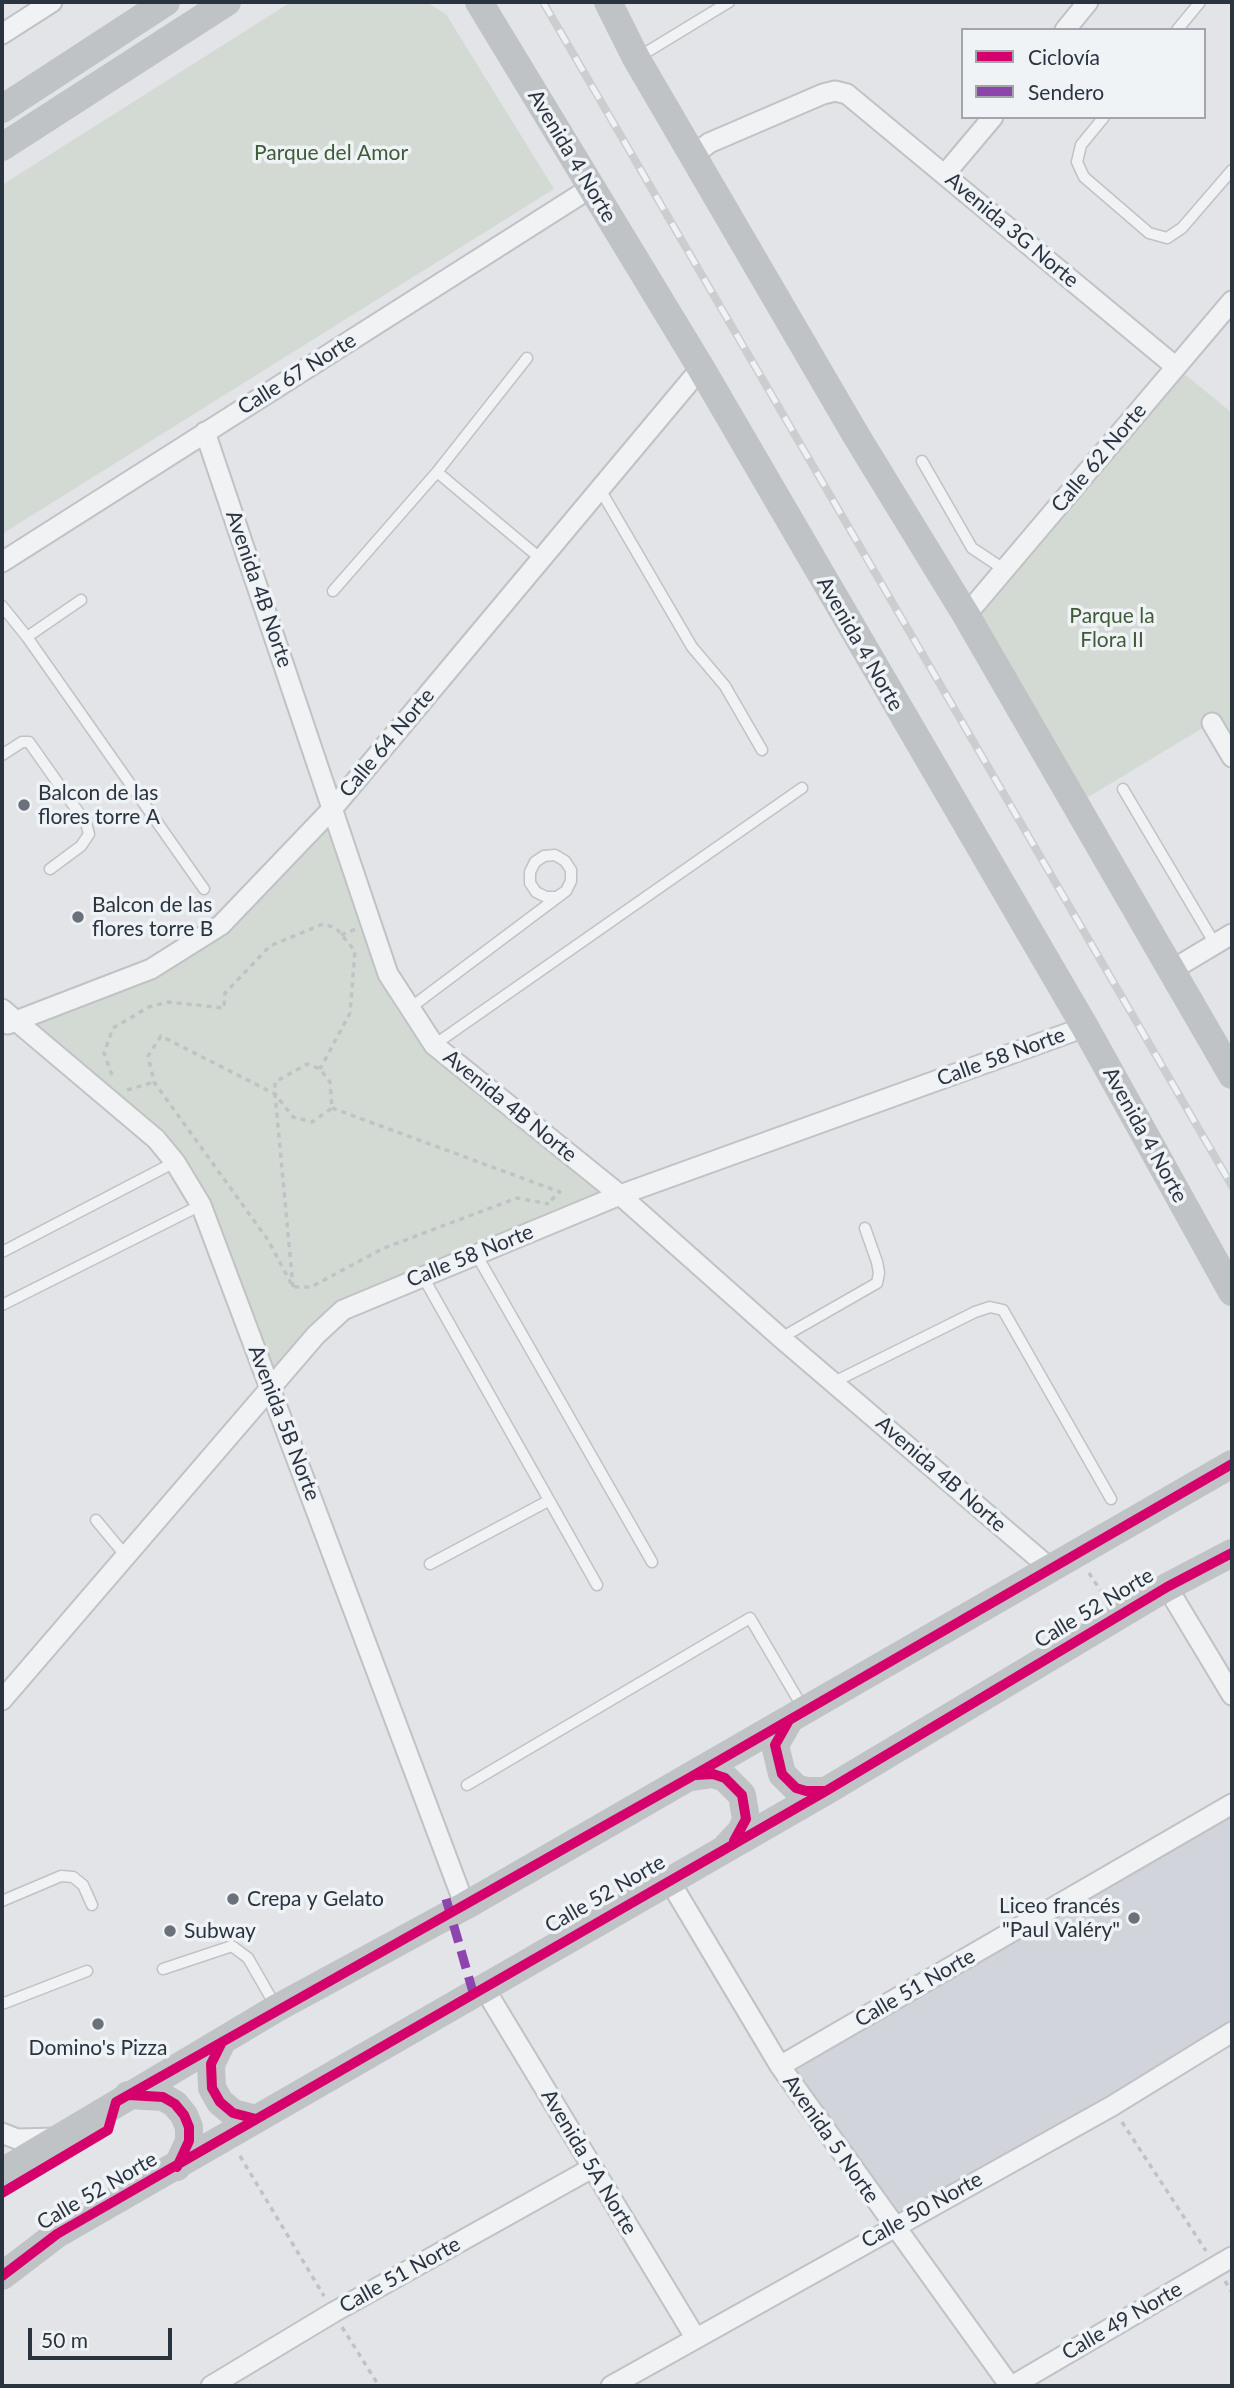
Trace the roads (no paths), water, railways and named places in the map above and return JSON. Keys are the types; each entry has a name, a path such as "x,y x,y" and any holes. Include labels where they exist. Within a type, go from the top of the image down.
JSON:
{"main road":[{"path":"2,109 166,2"},
{"path":"2,147 227,2"},
{"name":"Avenida 4 Norte","path":"479,2 701,368 1085,1027 1232,1292"},
{"path":"608,2 636,58 857,437 966,615 1232,1075"},
{"path":"2,2172 277,2008 465,1906 1232,1464"},
{"name":"Calle 52 Norte","path":"2,2276 57,2234 177,2167 483,1986 826,1791 1167,1587 1232,1553"},
{"path":"797,1715 775,1745 782,1774 796,1788 826,1791"},
{"path":"689,1778 713,1774 735,1785 742,1795 746,1819 742,1830 725,1848"},
{"path":"222,2042 211,2064 212,2088 220,2102 233,2113 256,2119"},
{"path":"128,2095 163,2098 175,2104 184,2115 189,2127 189,2141 177,2167"}],"street":[{"path":"2,34 52,2"},
{"path":"1067,28 1088,2"},
{"name":"Avenida 3G Norte","path":"694,155 709,143 822,94 835,91 846,94 1176,367"},
{"path":"945,174 991,119"},
{"name":"Calle 67 Norte","path":"2,562 592,187"},
{"name":"Calle 62 Norte","path":"966,615 1232,301"},
{"name":"Calle 64 Norte","path":"6,1018 151,970 197,943 221,925 333,808 601,491 701,368"},
{"name":"Avenida 4B Norte","path":"205,432 388,974 434,1045 620,1195 781,1338 1051,1569"},
{"path":"1212,723 1232,757"},
{"path":"1170,971 1224,939"},
{"name":"Avenida 5B Norte","path":"6,1018 156,1139 175,1162 201,1206 465,1906"},
{"name":"Calle 58 Norte","path":"2,1700 316,1335 343,1310 620,1195 1085,1027"},
{"path":"1167,1587 1232,1695"},
{"name":"Calle 51 Norte","path":"780,2066 1232,1804"},
{"name":"Avenida 5 Norte","path":"670,1880 780,2066 1011,2386"},
{"name":"Avenida 5A Norte","path":"483,1986 695,2337"},
{"name":"Calle 50 Norte","path":"611,2386 893,2225 1112,2105 1232,2032"},
{"path":"2,2133 17,2139 62,2138"},
{"name":"Calle 51 Norte","path":"211,2386 334,2312 592,2168"},
{"name":"Calle 49 Norte","path":"1011,2386 1224,2261"}],"lane":[{"path":"636,58 729,2"},
{"path":"1179,28 1200,2"},
{"path":"1102,119 1081,145 1077,162 1084,177 1149,233 1167,238 1182,228 1232,170"},
{"path":"333,591 437,472 527,358"},
{"path":"922,461 972,548 1005,570"},
{"path":"437,472 541,559"},
{"path":"601,491 692,647 725,686 762,750"},
{"path":"27,637 82,600"},
{"path":"2,606 27,637 204,889"},
{"path":"2,755 22,742 29,743 86,823 89,835 81,846 50,869"},
{"path":"434,1045 802,788"},
{"path":"1123,789 1224,939"},
{"path":"410,1008 566,891 571,881 571,870 565,861 555,855 544,856 535,862 530,872 530,883 536,892 546,897 557,897 566,891"},
{"path":"2,1252 175,1162"},
{"path":"2,1304 201,1206"},
{"path":"781,1338 877,1283 880,1273 865,1228"},
{"path":"476,1254 652,1562"},
{"path":"422,1275 597,1585"},
{"path":"834,1382 975,1312 990,1307 1003,1310 1111,1499"},
{"path":"430,1564 548,1502"},
{"path":"96,1520 125,1555"},
{"path":"467,1784 750,1618 797,1715"},
{"path":"2,1901 61,1876 73,1877 83,1885 92,1905"},
{"path":"163,1969 232,1946 248,1958 277,2008"},
{"path":"2,2004 87,1970"}],"railway":[{"path":"543,2 1232,1186"}],"place":[{"name":"Balcon de las flores torre A","path":"24,805"},
{"name":"Balcon de las flores torre B","path":"78,917"},
{"name":"Crepa y Gelato","path":"233,1899"},
{"name":"Liceo francés \"Paul Valéry\"","path":"1134,1918"},
{"name":"Subway","path":"170,1931"},
{"name":"Domino's Pizza","path":"98,2024"}],"park label":[{"name":"Parque del Amor","path":"331,153"},
{"name":"Parque la Flora II","path":"1112,628"}]}
